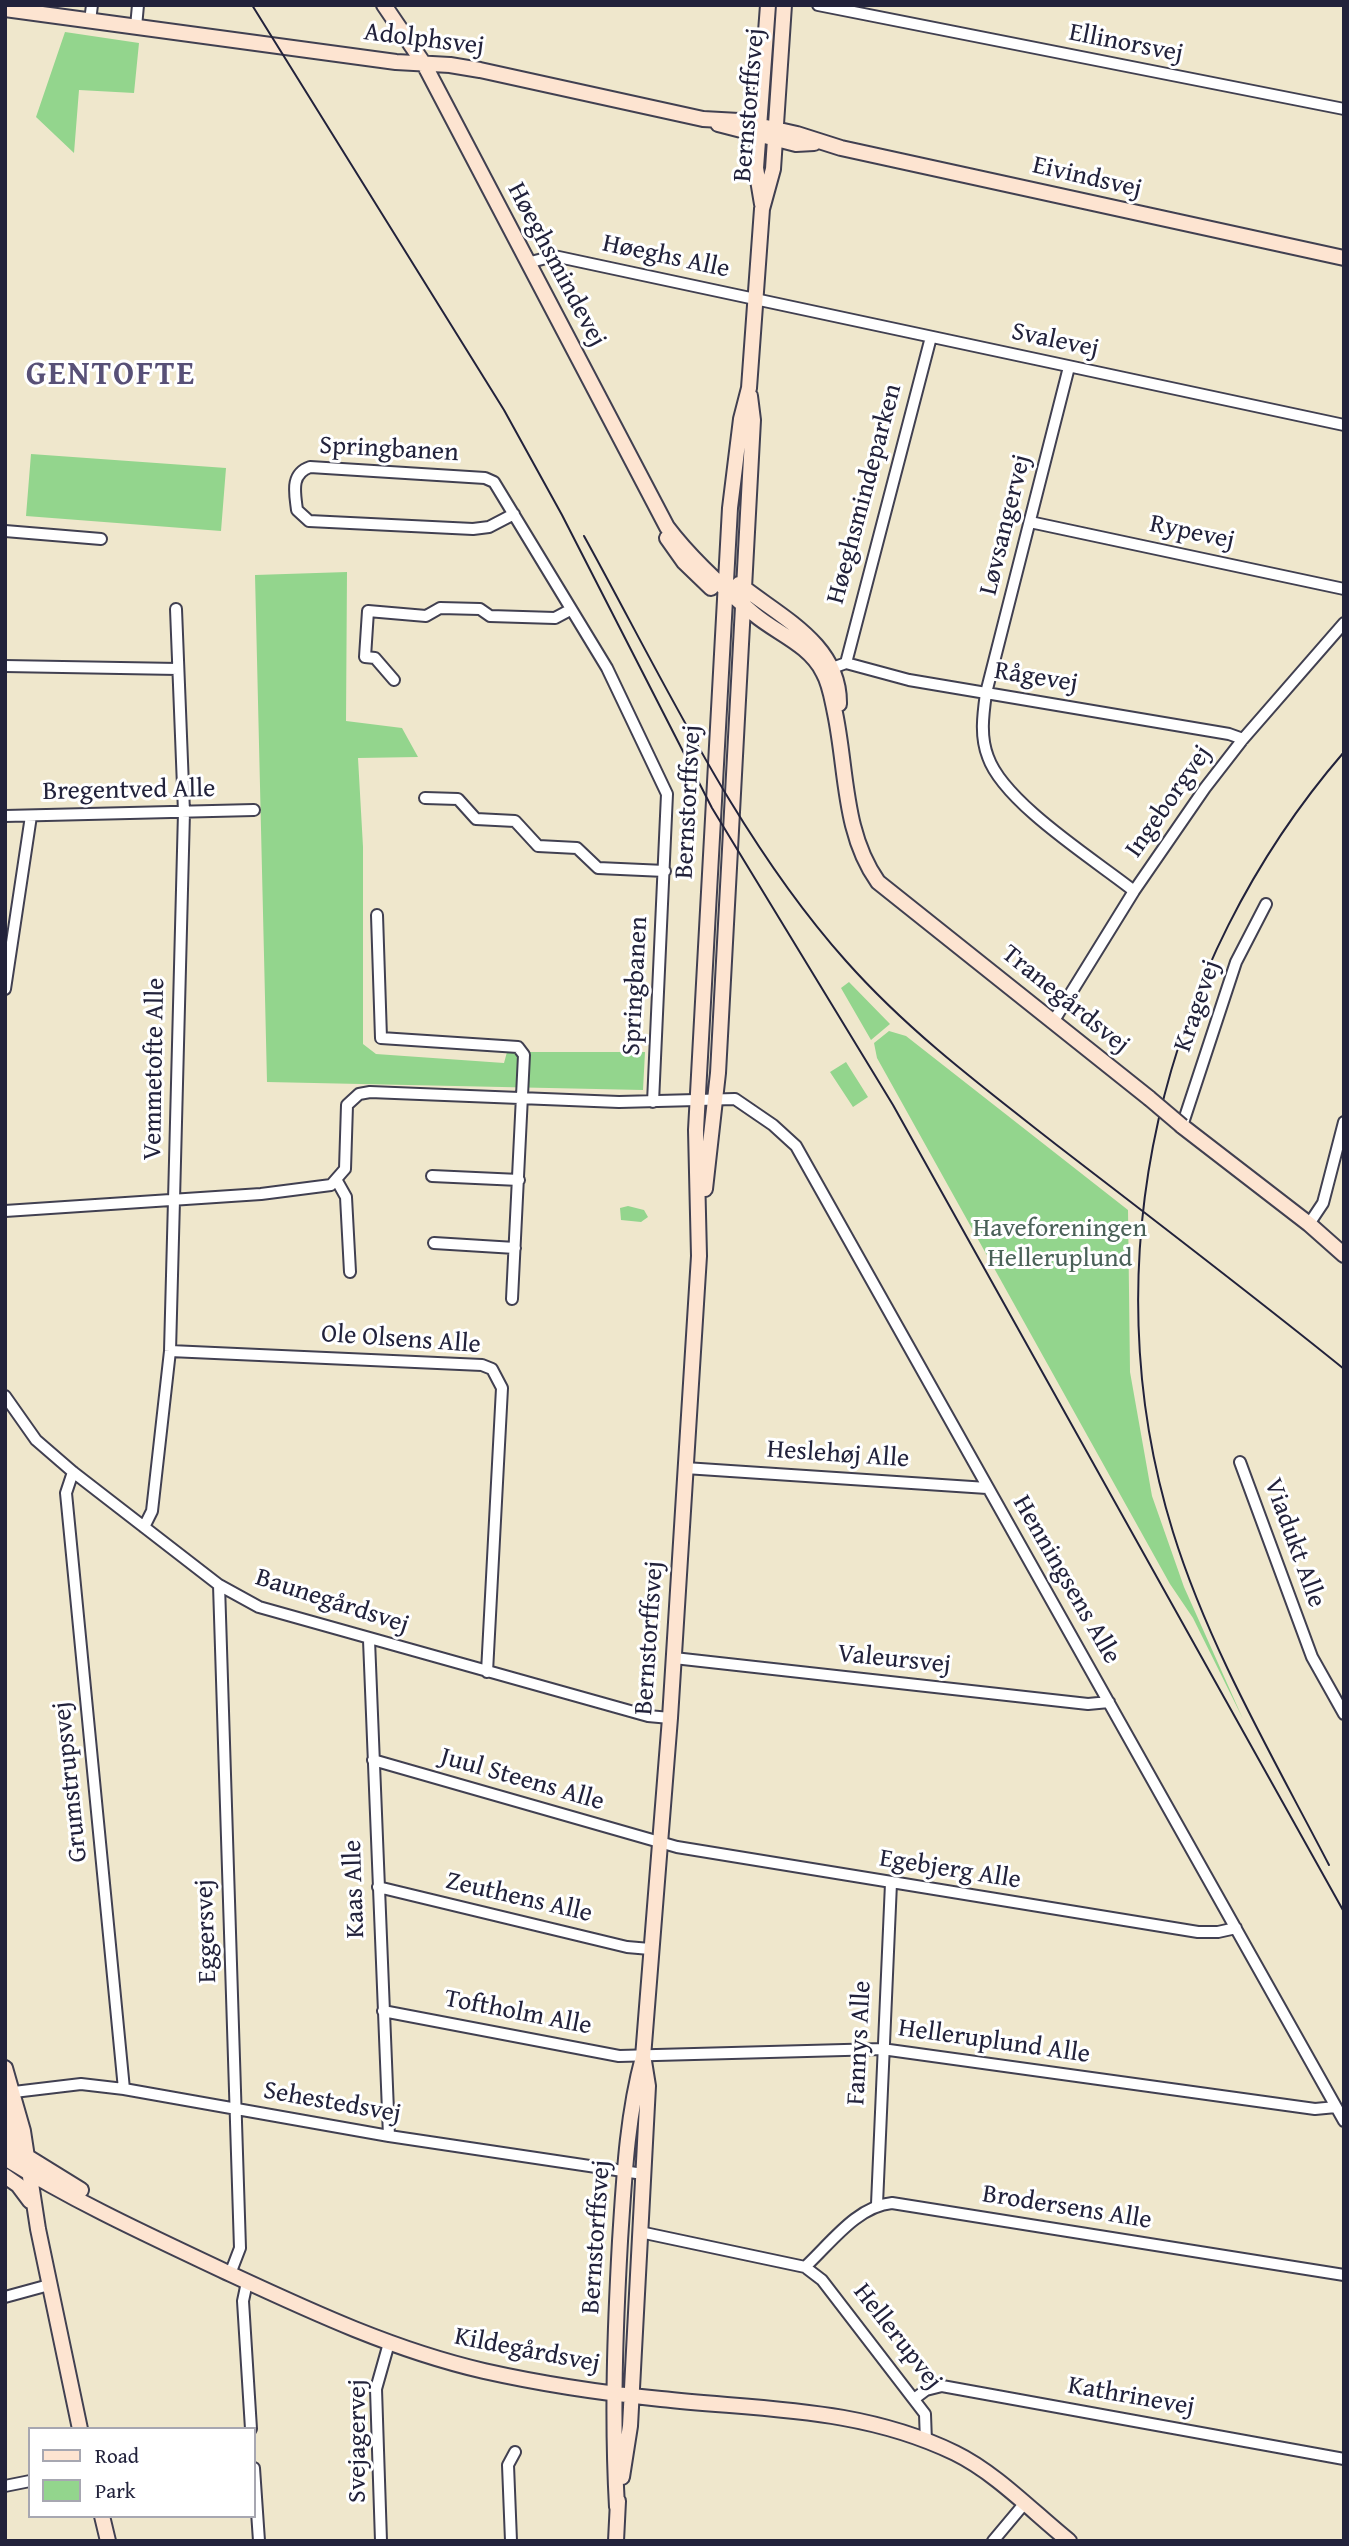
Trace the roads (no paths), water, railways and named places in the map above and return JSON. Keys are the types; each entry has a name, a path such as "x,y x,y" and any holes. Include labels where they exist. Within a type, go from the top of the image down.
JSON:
{"street":[{"path":"90,20 92,5"},
{"path":"136,27 138,5"},
{"name":"Høeghsmindevej","path":"384,5 424,64 661,516 685,547 725,581"},
{"name":"Bernstorffsvej","path":"762,209 756,168 768,5"},
{"name":"Bernstorffsvej","path":"700,1222 698,1100 725,581 735,463 741,419 749,388 762,209 773,169 784,5"},
{"name":"Ellinorsvej","path":"818,5 1344,109"},
{"name":"Adolphsvej","path":"5,9 480,70 758,130"},
{"name":"Eivindsvej","path":"758,130 1344,258"},
{"name":"Høeghs Alle","path":"527,263 554,256 756,300"},
{"name":"Svalevej","path":"756,300 1344,425"},
{"name":"Høeghsmindeparken","path":"834,667 931,337"},
{"name":"Løvsangervej","path":"1069,367 986,693 983,737 997,776 1015,797 1134,891"},
{"name":"Bernstorffsvej","path":"617,2507 612,2392 625,2172 635,2085 643,2057 670,1718 700,1222 716,1099 753,420 749,388"},
{"name":"Springbanen","path":"514,514 489,527 473,529 309,522 297,510 295,483 297,476 310,467 485,478 494,482 514,514 570,610 607,668 662,780 669,811 653,1102"},
{"path":"661,516 668,541 691,569 720,596 724,606"},
{"name":"Rypevej","path":"1030,522 1344,589"},
{"path":"5,531 101,539"},
{"name":"Tranegårdsvej","path":"725,581 743,604 804,649 834,667"},
{"name":"Tranegårdsvej","path":"725,581 744,588 810,639 834,667 839,730 856,838 878,882 1182,1126 1309,1224 1344,1255"},
{"path":"394,680 376,657 365,657 368,611 426,616 440,608 480,610 490,616 555,618 570,610"},
{"name":"Vemmetofte Alle","path":"144,1527 152,1511 170,1350 184,813 176,609"},
{"name":"Ingeborgvej","path":"1053,1022 1134,891 1243,739 1344,623"},
{"path":"5,666 178,669"},
{"name":"Rågevej","path":"834,667 1229,733 1243,739"},
{"path":"425,798 458,799 476,819 515,821 538,846 577,848 597,868 665,871"},
{"name":"Bregentved Alle","path":"5,816 254,810"},
{"path":"5,989 31,816"},
{"name":"Kragevej","path":"1182,1126 1236,962 1266,904"},
{"path":"377,915 382,1038 518,1047 524,1055 524,1098 512,1298"},
{"path":"5,1211 261,1194 331,1185 345,1169 344,1114 352,1098 370,1092 653,1102 716,1099"},
{"name":"Henningsens Alle","path":"716,1099 738,1101 796,1146 1344,2121"},
{"path":"1309,1224 1323,1203 1344,1122"},
{"path":"432,1176 519,1181"},
{"path":"337,1181 346,1198 350,1272"},
{"path":"434,1243 515,1248"},
{"name":"Ole Olsens Alle","path":"170,1350 482,1365 492,1369 502,1388 487,1672"},
{"name":"Baunegårdsvej","path":"5,1396 36,1440 73,1472 219,1585 283,1615 648,1716 670,1718"},
{"name":"Viadukt Alle","path":"1240,1462 1312,1657 1344,1714"},
{"name":"Heslehøj Alle","path":"685,1468 987,1488"},
{"name":"Grumstrupsvej","path":"73,1472 66,1493 124,2089"},
{"name":"Eggersvej","path":"219,1585 240,2248 230,2274"},
{"name":"Kaas Alle","path":"369,1640 389,2136"},
{"name":"Valeursvej","path":"674,1658 1088,1704 1109,1702"},
{"name":"Juul Steens Alle","path":"373,1760 658,1843"},
{"name":"Egebjerg Alle","path":"658,1843 1198,1932 1236,1928"},
{"name":"Fannys Alle","path":"877,2204 891,1883"},
{"name":"Zeuthens Alle","path":"378,1887 627,1947 650,1948"},
{"name":"Toftholm Alle","path":"383,2011 619,2056 643,2057"},
{"name":"Helleruplund Alle","path":"643,2057 882,2049 1315,2109 1336,2107"},
{"name":"Bernstorffsvej","path":"615,2541 617,2507 630,2426 649,2086 643,2057"},
{"path":"5,2068 18,2158 38,2229"},
{"name":"Sehestedsvej","path":"8,2093 81,2084 124,2089 389,2136 643,2174"},
{"path":"18,2158 38,2229 80,2427"},
{"name":"Kildegårdsvej","path":"18,2158 140,2230 320,2316 389,2343 486,2371 631,2395 782,2407 841,2418 926,2442"},
{"path":"5,2176 18,2185 30,2201"},
{"name":"Brodersens Alle","path":"877,2204 892,2203 1344,2276"},
{"path":"640,2232 805,2267 864,2211 877,2204"},
{"name":"Hellerupvej","path":"805,2267 822,2280 925,2414 926,2442"},
{"path":"247,2282 243,2301 251,2427"},
{"path":"5,2297 49,2285"},
{"name":"Svejagervej","path":"381,2541 376,2389 389,2343"},
{"name":"Kathrinevej","path":"914,2399 926,2390 942,2386 1344,2459"},
{"path":"926,2442 976,2466 1069,2541"},
{"path":"512,2541 508,2465 515,2452"},
{"path":"5,2486 28,2481"},
{"path":"256,2497 259,2541"},
{"path":"993,2541 1024,2504"},
{"path":"102,2518 108,2541"}],"tram line":[{"path":"252,5 504,410 562,515 712,808 893,1105 1344,1912"},
{"path":"584,536 736,811 807,914 846,961 895,1012 975,1081 1344,1369"},
{"path":"1329,1865 1223,1660 1188,1575 1173,1532 1149,1430 1139,1326 1142,1222 1158,1120 1187,1021 1228,925 1281,835 1344,752"}],"district":[{"name":"GENTOFTE","path":"111,376"}],"park label":[{"name":"Haveforeningen Helleruplund","path":"1060,1244"}]}
